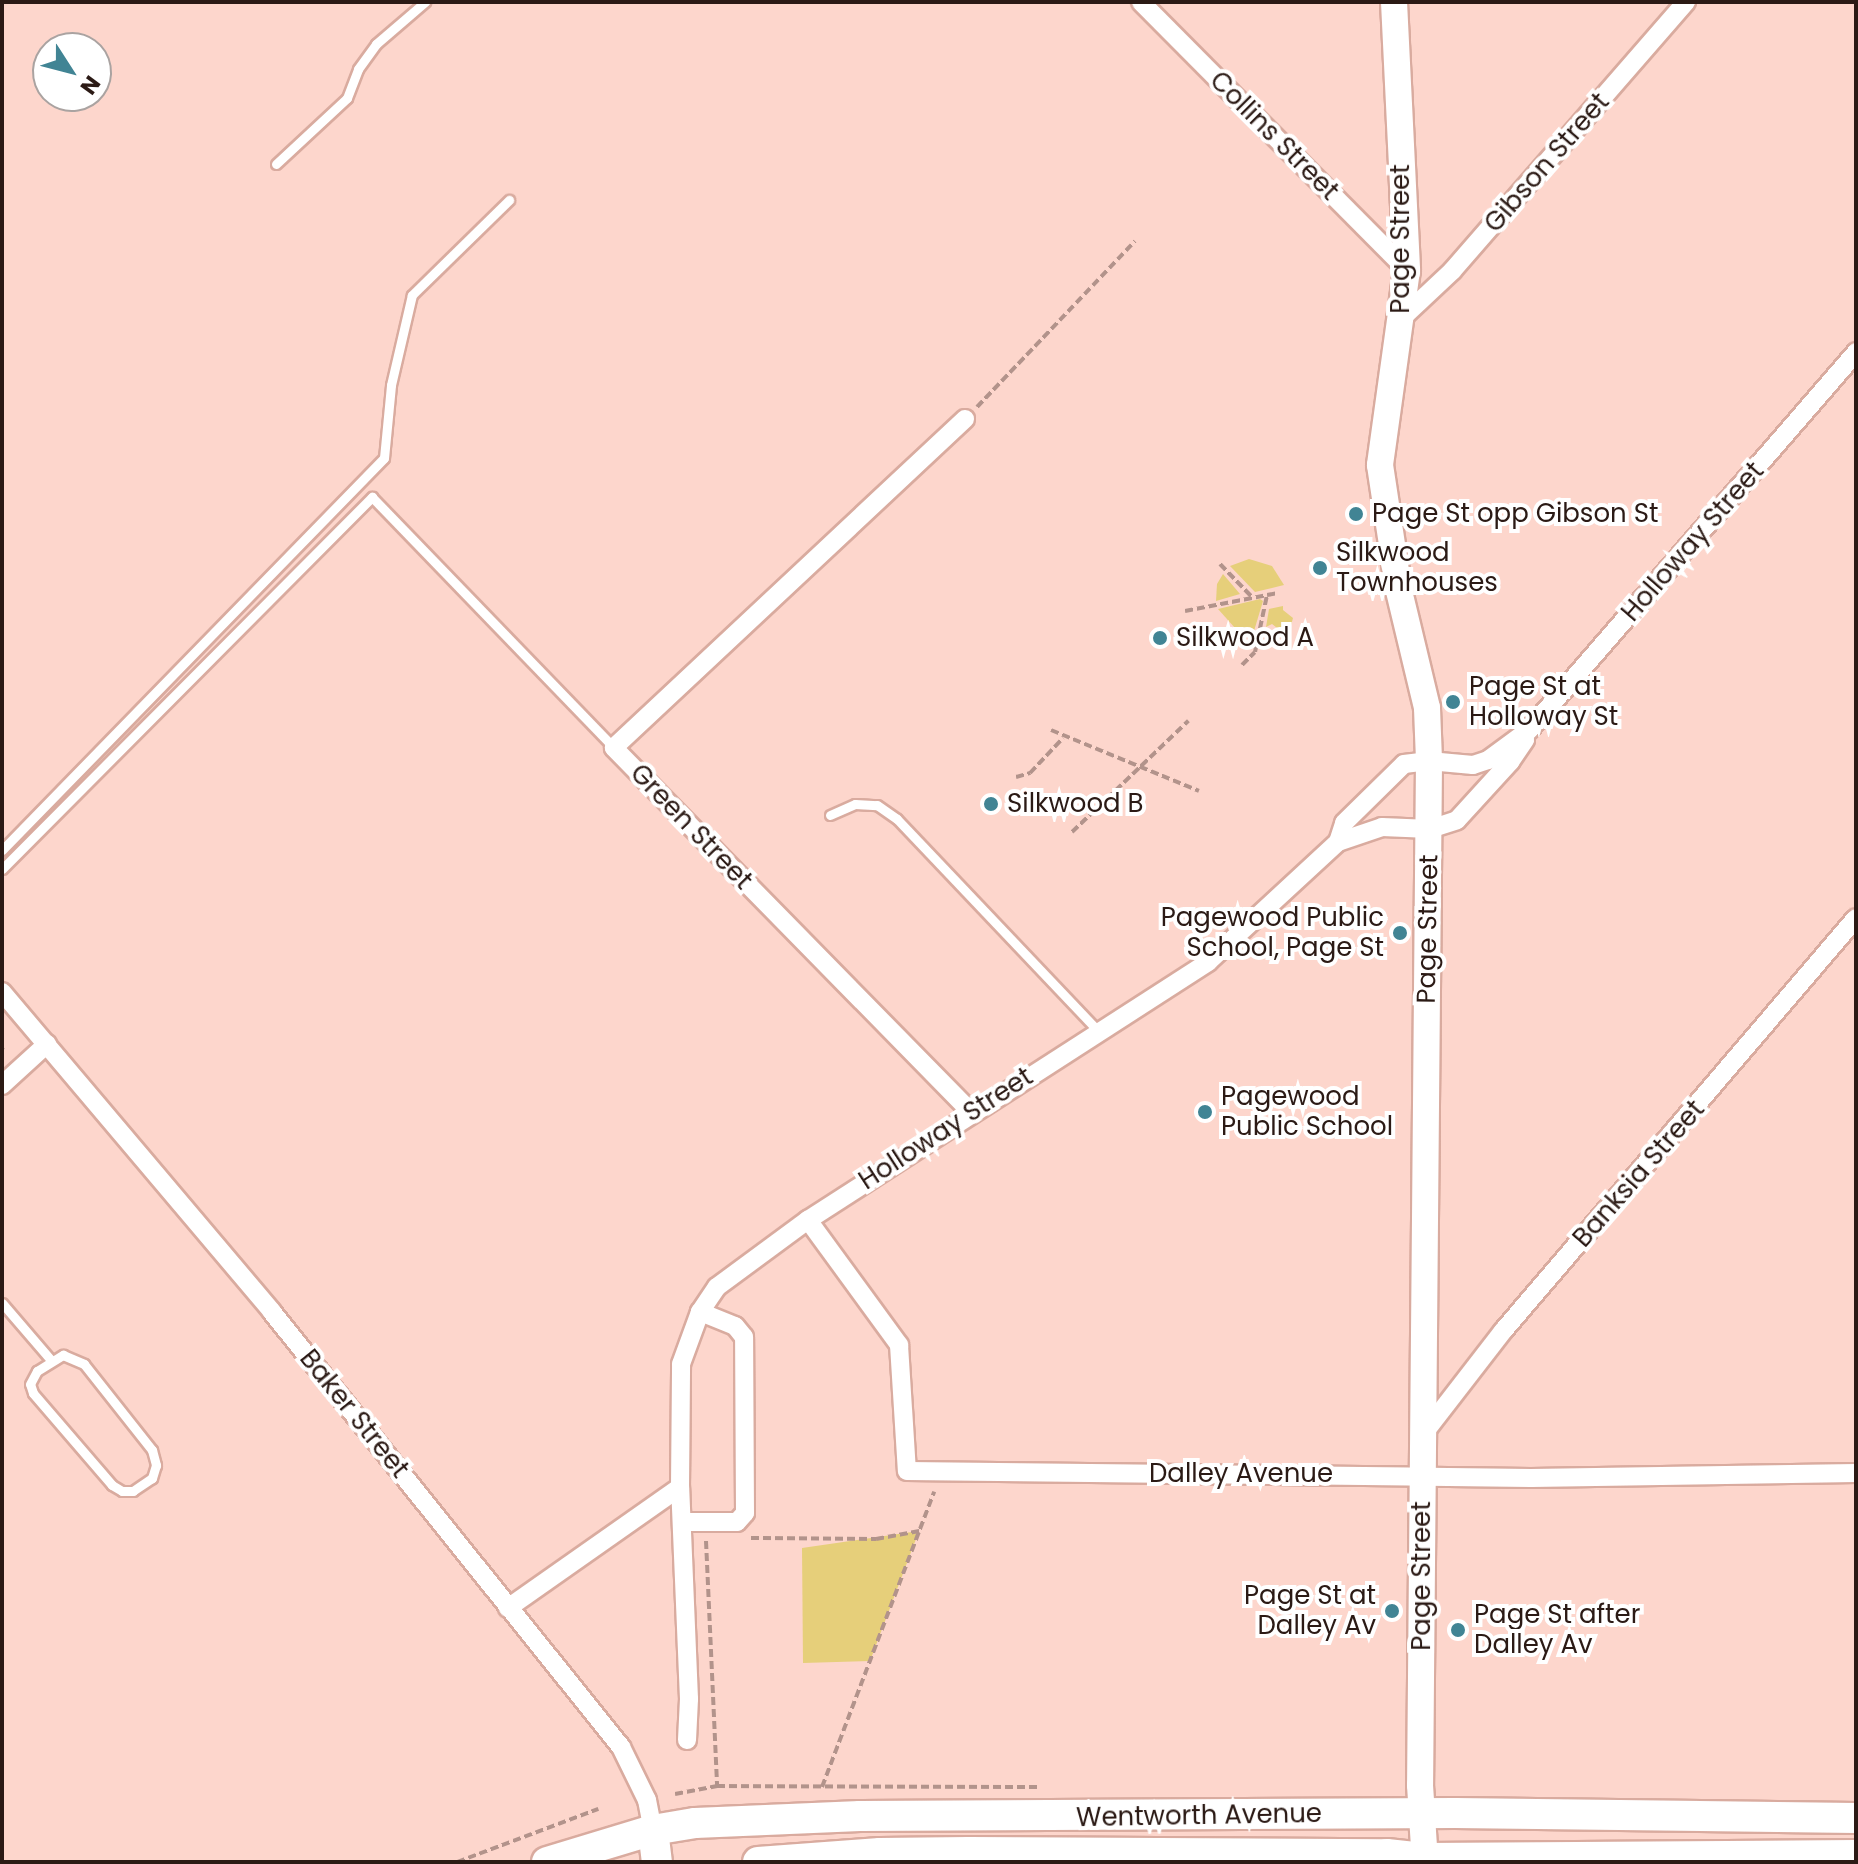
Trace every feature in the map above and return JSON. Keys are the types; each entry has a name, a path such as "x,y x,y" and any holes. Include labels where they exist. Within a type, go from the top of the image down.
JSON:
{"main road":[{"name":"Page Street","path":"1394,2 1407,270 1380,465 1399,591 1427,708 1429,761 1421,1814 1426,1860"},
{"name":"Wentworth Avenue","path":"547,1862 653,1830 695,1823 809,1819 1421,1814 1856,1818"},
{"name":"Baker Street","path":"653,1830 657,1862"},
{"name":"Wentworth Avenue","path":"758,1862 880,1853 969,1852 1357,1853 1426,1860 1856,1855"}],"street":[{"name":"Collins Street","path":"1141,2 1407,270"},
{"name":"Gibson Street","path":"1402,318 1452,271 1686,2"},
{"name":"Holloway Street","path":"687,1740 689,1699 680,1487 681,1364 700,1312 717,1287 808,1220 971,1112 1208,962 1338,842 1382,827 1430,829 1457,820 1510,762 1529,730 1856,352"},
{"name":"Green Street","path":"965,419 614,748 971,1112"},
{"name":"Holloway Street","path":"1338,842 1344,823 1404,764 1429,761 1473,765 1488,760 1529,730"},
{"name":"Banksia Street","path":"1425,1432 1503,1331 1856,918"},
{"name":"Baker Street","path":"2,992 272,1312 621,1747 647,1800 653,1830"},
{"path":"2,1085 47,1044"},
{"name":"Dalley Avenue","path":"808,1220 899,1345 907,1471 1531,1478 1856,1473"},
{"path":"682,1522 737,1522 745,1513 744,1337 735,1326 700,1312"},
{"path":"508,1608 680,1487"}],"lane":[{"path":"276,164 347,98 358,69 376,44 425,2"},
{"path":"2,850 384,458 391,385 412,295 509,200"},
{"path":"2,869 372,497 614,748"},
{"path":"830,815 855,804 877,805 897,819 1099,1032"},
{"path":"2,1303 50,1359"},
{"path":"63,1355 84,1364 152,1450 156,1465 152,1478 133,1491 122,1491 112,1485 33,1393 30,1384 37,1371 50,1359 63,1355"}],"path":[{"path":"965,419 1135,241"},
{"path":"1220,564 1253,598"},
{"path":"1185,611 1278,593"},
{"path":"1242,665 1255,652 1267,595"},
{"path":"1072,832 1188,721"},
{"path":"1051,730 1063,738 1199,791"},
{"path":"1016,777 1030,773 1063,738"},
{"path":"809,1819 941,1472"},
{"path":"737,1538 876,1539 919,1531"},
{"path":"706,1537 717,1786"},
{"path":"457,1862 598,1809"}],"shaded area":[{"path":"1249,559 1272,566 1284,585 1255,592 1230,566"},
{"path":"1223,574 1240,594 1216,601 1217,584"},
{"path":"1260,599 1263,601 1254,631 1235,628 1218,609"},
{"path":"1283,606 1283,610 1293,618 1290,629 1281,631 1272,624 1266,627 1269,609"},
{"path":"919,1531 870,1661 803,1663 802,1548"}],"place":[{"name":"Page St opp Gibson St","path":"1356,514"},
{"name":"Silkwood Townhouses","path":"1320,568"},
{"name":"Silkwood A","path":"1160,638"},
{"name":"Page St at Holloway St","path":"1453,702"},
{"name":"Silkwood B","path":"991,804"},
{"name":"Pagewood Public School, Page St","path":"1400,933"},
{"name":"Pagewood Public School","path":"1205,1112"},
{"name":"Page St at Dalley Av","path":"1392,1611"},
{"name":"Page St after Dalley Av","path":"1458,1630"}]}
